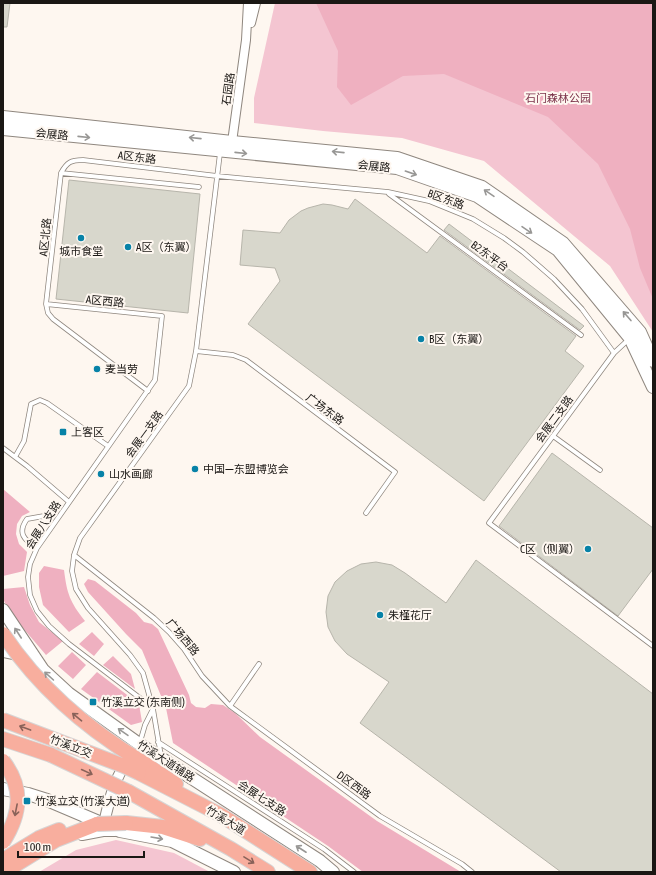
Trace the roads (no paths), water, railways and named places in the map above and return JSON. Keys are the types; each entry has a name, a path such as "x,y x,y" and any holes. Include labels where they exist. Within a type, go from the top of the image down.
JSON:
{"highway":[{"path":"3,634 29,669 60,702 141,768"},
{"name":"竹溪立交","path":"3,720 124,766 141,768"},
{"name":"竹溪立交","path":"3,739 51,755 129,792"},
{"path":"3,761 13,776 18,798 14,823 3,842"},
{"name":"竹溪大道","path":"141,768 167,777 221,815 310,872"},
{"name":"竹溪大道","path":"129,792 231,849 268,872"},
{"path":"4,872 56,840 100,823"},
{"path":"3,860 30,843 48,834 74,825 100,823 123,827 163,827 231,849"}],"main road":[{"name":"会展路","path":"3,117 397,158 482,187 563,243 635,335 653,361"},
{"name":"会展路","path":"3,129 397,168 477,196 558,250 635,335 653,387"},
{"name":"竹溪大道辅路","path":"3,610 43,670 68,693 139,744 320,861 333,872"},
{"path":"3,651 33,657"},
{"path":"3,789 28,794 47,800 100,823"},
{"path":"123,827 172,841 234,872"}],"street":[{"name":"石园路","path":"232,142 246,40 248,3"},
{"name":"石园路","path":"246,40 256,3"},
{"path":"100,823 122,768 139,744"},
{"path":"16,872 75,837 123,827"}],"lane":[{"path":"220,150 232,142"},
{"name":"会展一支路","path":"161,758 153,709 142,672 130,655 88,608 76,589 72,571 74,555 80,538 189,386 196,352 220,150"},
{"name":"A区东路","path":"61,173 64,166 72,160 83,160 217,176"},
{"path":"61,173 199,187"},
{"name":"A区北路","path":"46,304 61,173"},
{"name":"B区东路","path":"217,176 388,192 429,201 473,220 504,238 554,279 582,309 614,353"},
{"name":"B2东平台","path":"388,192 581,335"},
{"path":"46,304 48,313 53,319 148,391"},
{"name":"A区西路","path":"46,304 162,316"},
{"name":"会展八支路","path":"153,709 69,644 49,626 37,611 30,595 28,577 30,564 37,548 155,380 162,316"},
{"name":"会展二支路","path":"635,335 614,353 489,523 653,646"},
{"name":"广场东路","path":"196,352 233,355 246,360 395,472 366,513"},
{"path":"15,457 24,441 31,404 40,400 47,403 108,446"},
{"path":"553,436 600,470"},
{"path":"3,448 27,466 69,502"},
{"path":"37,548 29,544 23,537 22,530 28,519 44,516"},
{"name":"广场西路","path":"74,555 154,618 169,632 184,649 202,676 230,706"},
{"path":"230,706 259,664"},
{"name":"D区西路","path":"230,706 380,816 462,864 472,872"},
{"path":"139,744 145,725 153,709"},
{"name":"会展七支路","path":"158,742 324,849 354,872"}],"place":[{"name":"城市食堂","path":"81,238"},
{"name":"A区（东翼）","path":"128,247"},
{"name":"B区（东翼）","path":"421,339"},
{"name":"麦当劳","path":"97,369"},
{"name":"上客区","path":"63,432"},
{"name":"中国—东盟博览会","path":"195,469"},
{"name":"山水画廊","path":"101,474"},
{"name":"C区（侧翼）","path":"588,549"},
{"name":"朱槿花厅","path":"380,615"},
{"name":"竹溪立交 (东南侧)","path":"93,702"},
{"name":"竹溪立交 (竹溪大道)","path":"27,801"}],"park label":[{"name":"石门森林公园","path":"558,98"}]}
